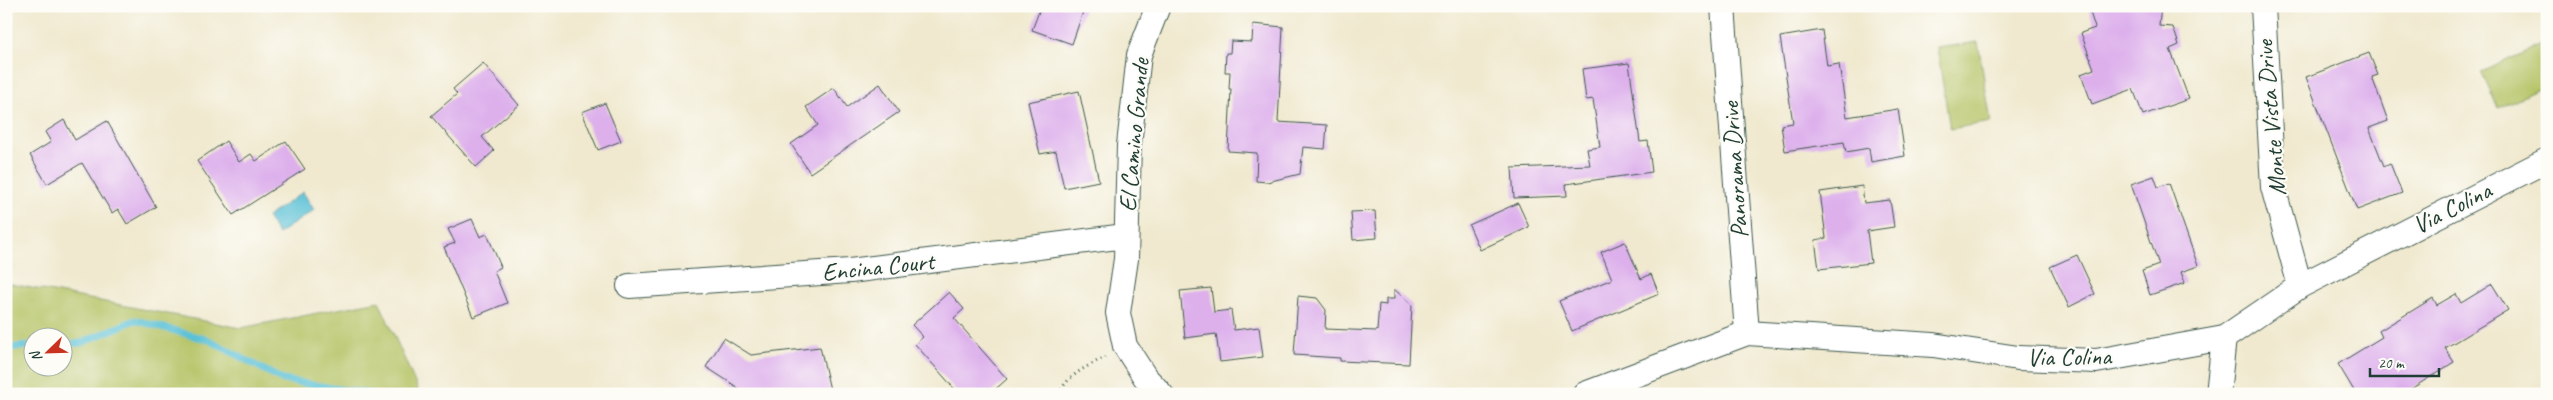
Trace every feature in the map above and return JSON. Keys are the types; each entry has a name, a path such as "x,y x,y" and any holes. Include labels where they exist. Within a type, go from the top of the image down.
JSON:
{"street":[{"name":"El Camino Grande","path":"1125,236 1129,145 1139,55 1158,6"},
{"name":"Panorama Drive","path":"1723,6 1747,333"},
{"name":"Monte Vista Drive","path":"2262,6 2273,188 2300,286"},
{"name":"Via Colina","path":"1585,394 1747,333 1934,345 2018,358 2096,361 2224,338 2300,286 2547,160"},
{"name":"Encina Court","path":"629,286 850,271 1125,236"},
{"path":"1125,236 1126,259 1118,313 1125,346 1145,377 1161,394"},
{"path":"2218,394 2224,338"}],"path":[{"path":"1059,394 1063,385 1081,370 1125,346"}],"green space":[{"path":"1978,42 1991,122 1950,129 1937,48"},
{"path":"2547,42 2547,85 2498,108 2481,72"},
{"path":"6,283 241,328 379,301 420,394 6,394"}],"water":[{"path":"303,192 314,210 278,234 267,217"}],"building":[{"path":"1041,6 1085,6 1072,44 1032,30"},
{"path":"2088,6 2161,6 2159,26 2173,27 2179,45 2170,49 2189,99 2143,115 2133,89 2092,104 2081,74 2094,69 2081,33 2095,28"},
{"path":"1253,24 1283,27 1278,122 1327,125 1325,149 1303,147 1300,174 1267,182 1256,181 1257,153 1228,151 1231,89 1229,89 1230,72 1225,72 1226,53 1230,53 1231,41 1252,42"},
{"path":"1822,30 1827,66 1839,64 1847,117 1898,109 1905,156 1871,162 1869,148 1846,152 1844,142 1785,151 1781,125 1793,123 1780,37"},
{"path":"2369,53 2378,75 2372,77 2388,121 2369,128 2384,166 2390,163 2402,193 2357,210 2306,77"},
{"path":"483,63 519,105 482,137 494,151 476,167 431,116 457,94 453,89"},
{"path":"1629,63 1640,142 1648,141 1652,172 1566,184 1567,196 1514,198 1512,168 1590,165 1587,149 1600,147 1593,99 1586,100 1582,69"},
{"path":"880,84 899,112 810,173 791,144 818,125 806,107 834,88 847,107"},
{"path":"1079,91 1099,181 1064,188 1056,151 1040,154 1028,102"},
{"path":"605,103 621,141 598,150 582,112"},
{"path":"64,120 75,140 107,121 156,207 127,224 118,209 112,213 82,163 47,184 30,155 51,142 45,132"},
{"path":"226,141 239,162 251,154 256,161 286,141 305,169 233,215 197,161"},
{"path":"2154,176 2158,187 2169,183 2198,266 2181,272 2185,283 2150,295 2142,271 2159,265 2131,184"},
{"path":"1862,186 1864,203 1890,200 1894,227 1867,231 1871,263 1819,269 1815,240 1826,238 1820,192"},
{"path":"1518,203 1529,227 1480,250 1469,225"},
{"path":"1375,211 1377,238 1353,240 1351,212"},
{"path":"472,219 480,237 487,234 501,267 494,271 507,303 473,317 444,247 455,243 448,229"},
{"path":"1625,242 1641,279 1651,274 1659,294 1572,331 1559,301 1612,279 1601,252"},
{"path":"2077,255 2095,294 2069,307 2050,267"},
{"path":"2492,284 2508,310 2445,348 2454,362 2403,394 2356,394 2338,364 2382,337 2379,331 2433,298 2437,305 2456,294 2461,303"},
{"path":"1211,288 1214,312 1231,310 1234,330 1259,327 1263,357 1220,362 1216,334 1185,338 1180,291"},
{"path":"1394,289 1412,305 1409,364 1340,361 1340,358 1294,355 1298,296 1317,298 1326,310 1325,329 1377,331 1379,304 1386,305 1386,299 1394,299"},
{"path":"949,292 964,309 954,318 1007,379 990,394 959,394 915,344 923,337 912,325"},
{"path":"724,338 751,355 820,347 831,394 741,394 737,387 706,367"}],"waterway":[{"path":"72,343 81,343 135,320 209,340 283,380 370,394"},
{"path":"6,348 22,347"}]}
